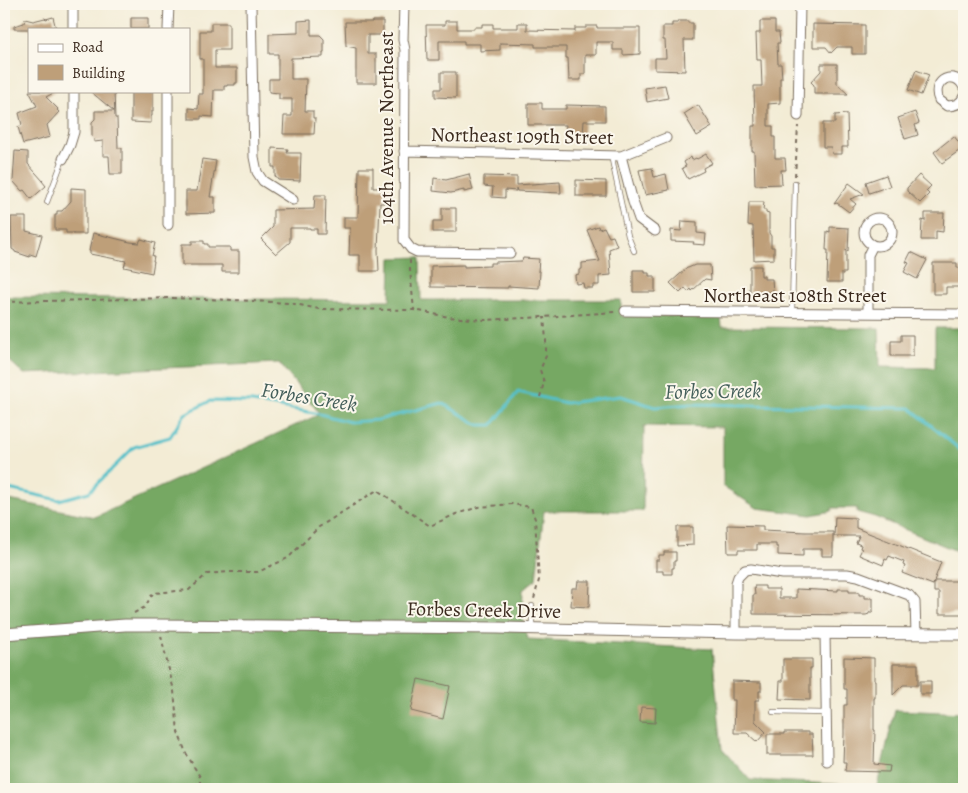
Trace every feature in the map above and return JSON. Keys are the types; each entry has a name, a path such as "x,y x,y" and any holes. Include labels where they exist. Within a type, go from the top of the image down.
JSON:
{"street":[{"path":"73,4 74,28"},
{"path":"168,4 168,28"},
{"path":"251,4 254,157 257,172 263,181 293,200"},
{"name":"104th Avenue Northeast","path":"404,4 404,240 411,249"},
{"path":"798,116 800,4"},
{"path":"964,85 954,78 945,79 938,86 937,96 942,104 947,106 961,102 964,96"},
{"path":"63,158 74,132 74,92"},
{"path":"168,92 168,225"},
{"name":"Northeast 109th Street","path":"404,152 621,156 666,138"},
{"path":"621,156 639,219 654,231"},
{"path":"868,313 868,255 873,244"},
{"path":"411,249 417,252 510,253"},
{"name":"Northeast 108th Street","path":"625,311 964,314"},
{"path":"736,633 736,583 738,577 745,570 751,569 782,574 847,574 858,576 909,595 915,602 916,634"},
{"name":"Forbes Creek Drive","path":"4,634 125,625 964,634"},
{"path":"826,633 827,761"}],"lane":[{"path":"611,155 628,236 634,251"},
{"path":"47,202 63,158"},
{"path":"792,312 794,183"},
{"path":"532,606 532,629"},
{"path":"773,712 827,713"}],"path":[{"path":"794,183 798,116"},
{"path":"411,249 410,270 414,310"},
{"path":"4,302 172,298 233,300 290,304 319,309 414,310 449,317 484,320 544,318 625,311"},
{"path":"540,398 544,382 540,370 546,356 544,318"},
{"path":"125,625 135,612 145,607 153,593 188,590 207,574 258,572 288,558 319,527 377,490 430,526 456,514 479,507 512,504 531,507 535,519 539,580 532,606"},
{"path":"158,625 174,691 178,732 186,753 200,777 200,789"}],"green space":[{"path":"420,257 421,300 621,300 621,316 721,316 722,327 879,328 880,367 935,368 935,328 964,328 964,556 959,552 875,517 857,512 857,508 832,508 832,511 811,515 757,508 723,486 723,427 644,426 643,511 544,511 536,579 523,590 522,616 528,639 712,649 722,749 750,780 877,786 895,710 964,713 964,789 4,789 4,499 95,517 320,414 279,363 24,374 4,356 4,297 390,300 391,258"}],"building":[{"path":"53,17 56,28 14,29 14,26 24,23 25,19 33,21"},
{"path":"131,18 148,18 148,28 131,28"},
{"path":"311,20 311,35 320,35 324,39 323,57 291,58 291,79 306,79 305,111 313,111 313,118 315,118 314,134 283,134 284,116 292,116 292,99 279,99 279,93 269,92 269,79 278,79 278,54 269,54 269,34 298,33 298,21"},
{"path":"383,21 383,35 368,35 368,54 376,54 376,83 356,83 356,48 346,46 345,22"},
{"path":"445,21 457,21 457,29 474,29 474,27 482,27 482,24 493,24 493,28 518,28 518,23 527,23 527,30 575,31 575,28 586,28 586,26 597,26 597,28 640,28 640,54 623,55 623,50 613,50 613,42 596,42 596,55 585,55 585,74 581,74 581,80 569,80 566,47 535,47 535,44 500,43 500,50 480,51 480,44 464,44 464,41 439,41 439,60 427,60 426,25 445,25"},
{"path":"678,21 693,23 693,40 684,40 685,71 655,70 655,58 666,58 663,26 672,26 672,23 678,23"},
{"path":"760,21 775,21 775,32 779,32 780,43 777,43 778,64 781,64 782,78 780,78 780,103 768,104 768,126 773,126 775,158 785,158 786,170 781,170 782,184 755,185 752,126 755,126 754,86 762,86 761,60 757,60 756,33 760,33"},
{"path":"211,23 229,23 229,50 215,50 215,68 237,68 237,83 224,86 224,90 214,90 213,117 201,116 201,119 189,119 189,108 198,109 199,94 203,94 203,59 200,59 200,31 211,31"},
{"path":"813,24 865,25 865,54 852,54 852,47 837,47 831,53 826,47 813,47"},
{"path":"821,64 837,64 837,84 848,94 814,94 814,85 811,82 821,71"},
{"path":"916,70 929,75 921,95 908,90"},
{"path":"441,72 456,72 456,98 435,97 435,89 441,89"},
{"path":"665,85 668,98 647,102 645,88"},
{"path":"30,92 55,92 46,97 59,112 47,125 50,137 23,144 18,127 22,125 19,113 37,106"},
{"path":"91,92 114,92 118,148 122,148 122,174 110,174 109,156 103,156 103,141 94,142 92,137 92,122 95,119 95,111 114,111"},
{"path":"131,92 153,92 151,123 131,122"},
{"path":"528,103 542,103 542,109 566,109 566,105 605,106 605,121 584,121 583,135 565,135 566,125 528,125"},
{"path":"698,105 712,127 697,136 684,114"},
{"path":"915,112 919,123 915,125 918,135 905,139 898,118"},
{"path":"847,114 848,147 842,147 842,154 832,154 831,147 823,147 823,123 835,123 835,115"},
{"path":"954,136 963,148 942,163 934,152"},
{"path":"272,148 288,149 287,153 301,153 300,181 278,180 275,176 275,167 272,167"},
{"path":"15,151 28,152 28,164 46,186 31,199 13,181"},
{"path":"706,154 712,163 703,168 704,171 688,179 682,168 686,166 684,162 691,157 692,160 697,159"},
{"path":"202,159 216,161 210,197 215,197 215,213 186,214 186,191 197,191"},
{"path":"359,168 373,168 373,188 384,188 384,203 380,203 379,271 360,271 360,255 349,255 350,228 344,228 344,217 358,217"},
{"path":"652,168 654,177 666,174 669,190 645,195 639,170"},
{"path":"469,174 473,190 451,193 433,191 434,178 446,180"},
{"path":"886,175 890,186 869,193 866,182"},
{"path":"919,175 931,186 926,191 929,194 920,203 907,191 907,188"},
{"path":"484,176 517,177 517,185 560,182 561,193 517,191 516,188 516,191 505,190 505,198 492,197 493,187 484,186"},
{"path":"576,180 606,181 606,196 576,196"},
{"path":"849,183 864,194 850,199 856,204 849,212 837,203 834,204"},
{"path":"71,188 86,189 86,234 73,234 66,233 66,230 55,230 55,215 57,215 57,211 62,211 71,201"},
{"path":"315,195 326,195 325,234 317,234 317,229 290,228 290,242 276,254 261,239 273,227 273,210 314,209"},
{"path":"749,202 764,202 763,210 766,210 766,213 769,214 769,233 771,236 771,247 774,247 774,259 754,260 753,226 748,225"},
{"path":"442,208 456,208 456,232 433,232 433,221 442,221"},
{"path":"925,213 944,213 943,232 936,231 936,240 921,240 922,220 925,221"},
{"path":"11,217 26,217 26,231 42,235 36,256 30,254 30,257 15,252 12,249"},
{"path":"682,221 697,222 697,233 706,234 705,245 693,244 694,242 671,241 671,230 681,231"},
{"path":"598,226 599,229 604,227 609,237 613,236 617,246 609,249 611,275 599,276 599,285 593,285 593,288 584,288 583,283 576,284 575,275 579,274 579,270 582,269 582,263 600,261 587,230"},
{"path":"830,227 849,228 848,251 846,250 846,273 842,273 842,282 827,282 827,231 830,232"},
{"path":"93,233 130,242 139,243 141,239 155,243 152,256 154,256 154,261 152,273 124,267 126,261 90,254"},
{"path":"192,241 204,241 204,244 208,244 208,247 230,247 230,251 239,251 239,272 222,272 222,265 182,265 182,244 192,244"},
{"path":"911,252 927,260 917,279 904,272 909,263 906,262"},
{"path":"523,258 539,259 539,288 508,286 508,288 431,287 431,266 490,266 490,263 522,261"},
{"path":"933,263 957,263 957,268 964,268 964,287 946,287 946,294 933,294"},
{"path":"695,265 710,265 711,280 705,279 692,291 691,289 688,292 685,288 680,293 670,283 687,268"},
{"path":"750,266 761,266 761,276 764,276 764,279 772,279 773,292 750,292"},
{"path":"633,270 645,270 645,273 649,273 649,276 655,276 655,292 633,292"},
{"path":"901,335 913,335 913,356 891,356 891,341 901,341"},
{"path":"835,517 856,518 856,528 941,562 934,581 963,582 964,614 939,614 939,592 934,592 934,582 933,585 902,573 905,566 903,565 904,562 889,556 887,560 885,559 883,565 859,555 862,549 860,548 861,545 856,543 859,536 834,536"},
{"path":"727,525 763,526 763,530 833,532 833,556 822,556 822,549 803,549 803,556 778,555 776,544 757,544 757,550 738,550 738,553 728,553"},
{"path":"677,527 693,527 693,545 677,546"},
{"path":"664,552 676,552 676,561 674,561 672,574 663,574 663,571 656,571 656,560 659,560 659,555 664,555"},
{"path":"578,581 590,581 589,607 571,606 572,588 577,588"},
{"path":"754,586 765,586 765,589 779,589 779,598 796,598 796,589 838,591 838,589 849,589 849,592 859,592 859,595 865,595 865,598 873,598 873,612 869,612 866,615 753,614"},
{"path":"844,657 874,658 874,764 890,766 889,772 845,771 846,762 843,762 844,705 847,705 847,689 844,689"},
{"path":"783,659 812,659 812,668 810,668 810,700 779,699 780,681 783,681"},
{"path":"893,664 918,664 918,685 903,685 893,695"},
{"path":"418,679 450,686 443,719 411,711"},
{"path":"732,681 761,682 759,700 755,700 755,721 766,732 757,742 747,733 734,733 735,700 732,700"},
{"path":"920,681 931,681 931,694 920,694"},
{"path":"641,707 656,708 655,723 640,722"},
{"path":"784,732 808,732 808,734 812,734 813,755 767,755 767,734 784,734"}],"waterway":[{"name":"Forbes Creek","path":"4,488 59,500 89,492 134,447 170,437 185,414 210,401 252,402 320,414 350,422 378,420 442,403 479,425 492,425 518,392 566,403 621,396 655,407 691,404 910,408 964,453"}]}
